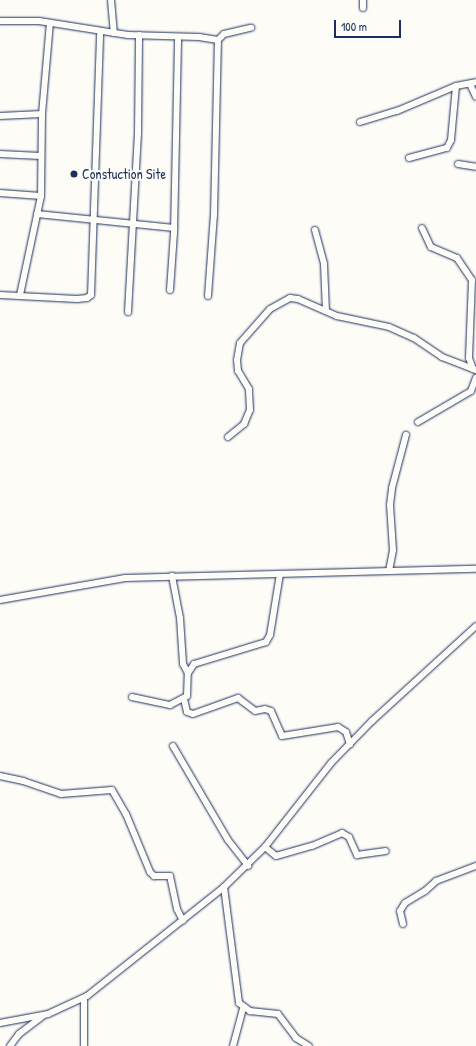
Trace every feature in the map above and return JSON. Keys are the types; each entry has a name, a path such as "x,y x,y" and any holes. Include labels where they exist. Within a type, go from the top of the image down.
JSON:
{"street":[{"path":"111,0 114,33"},
{"path":"363,0 363,8"},
{"path":"0,21 21,20 114,33 218,40"},
{"path":"20,295 41,196 42,114 50,23"},
{"path":"208,296 214,215 218,40 224,34 251,28"},
{"path":"0,294 77,299 86,298 91,295 100,31"},
{"path":"128,312 138,134 139,35"},
{"path":"170,290 174,228 178,37"},
{"path":"360,122 397,111 456,86 473,83 476,98"},
{"path":"409,158 448,148 451,140 456,86"},
{"path":"0,116 42,114"},
{"path":"0,154 41,156"},
{"path":"458,164 476,167"},
{"path":"0,193 41,196"},
{"path":"37,214 174,228"},
{"path":"422,228 431,247 457,258 472,280 469,358 474,370"},
{"path":"315,230 324,264 326,311"},
{"path":"228,437 244,424 250,410 249,389 239,373 237,360 240,342 270,309 287,299 298,299 326,311 389,328 414,338 442,357 474,370"},
{"path":"418,422 471,392 476,378"},
{"path":"389,571 393,550 390,505 392,488 406,435"},
{"path":"0,600 100,581 172,576 476,570"},
{"path":"188,673 194,664 266,642 270,635 280,574"},
{"path":"132,697 170,705 184,699 188,692 188,673 183,664 180,618 172,576"},
{"path":"10,1046 19,1034 45,1015 84,998 106,984 248,866 265,847 331,762 476,626"},
{"path":"184,699 186,712 193,714 238,698 255,711 265,709 271,711 282,736 338,727 346,732 350,744"},
{"path":"174,746 228,840 248,866"},
{"path":"0,776 23,781 61,794 111,790 125,812 150,872 154,876 170,876 177,909 183,921"},
{"path":"265,847 276,856 312,846 342,833 349,837 357,855 386,851"},
{"path":"403,924 400,911 405,903 425,891 436,881 476,866"},
{"path":"224,887 232,939 236,991 243,1008 233,1046"},
{"path":"84,998 84,1046"},
{"path":"243,1008 278,1014 296,1038 309,1046"},
{"path":"0,1023 45,1015"}],"place":[{"name":"Constuction Site","path":"74,174"}]}
